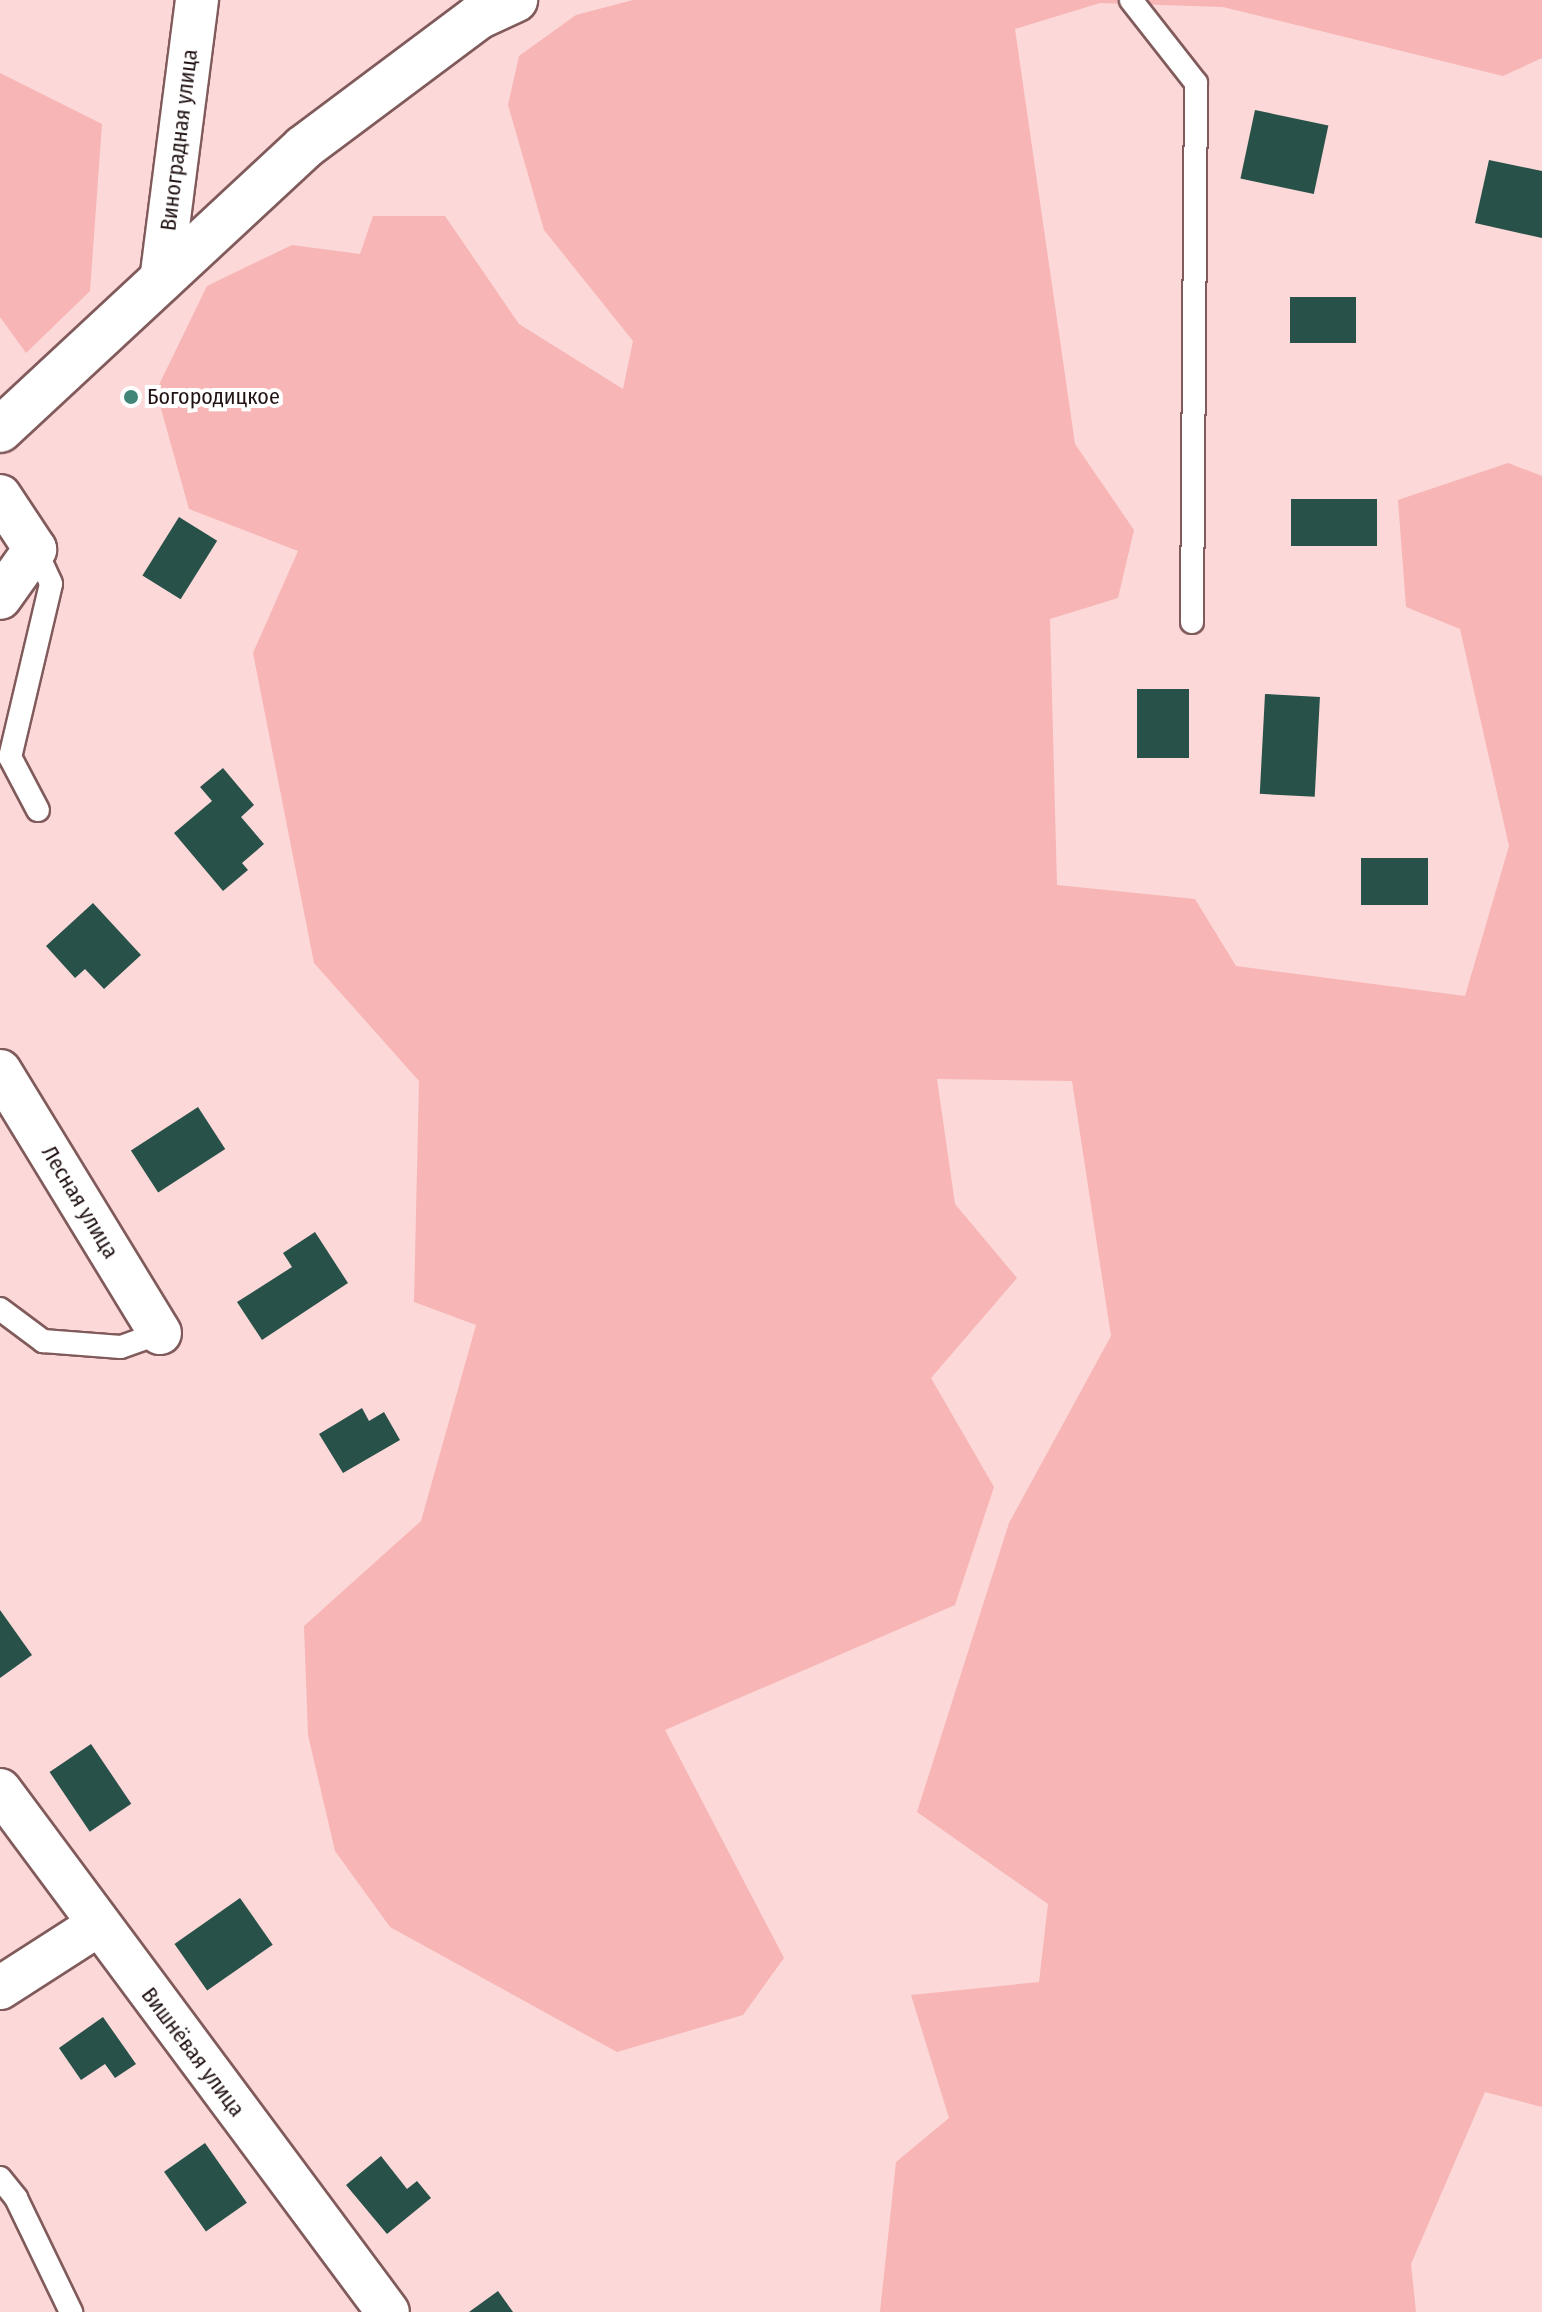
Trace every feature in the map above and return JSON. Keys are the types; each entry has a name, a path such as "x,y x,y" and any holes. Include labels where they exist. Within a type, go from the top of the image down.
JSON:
{"street":[{"name":"Виноградная улица","path":"161,281 197,0"},
{"path":"0,430 303,148 478,17 515,0"},
{"path":"0,496 35,549 0,598"},
{"name":"Лесная улица","path":"0,1071 160,1333"},
{"name":"Вишнёвая улица","path":"0,1790 388,2312"},
{"path":"0,1988 98,1925"}],"lane":[{"path":"1131,0 1196,83 1192,622"},
{"path":"35,549 51,584 10,757 38,810"},
{"path":"0,1309 43,1341 121,1347 160,1333"},
{"path":"0,2178 16,2198 71,2312"}],"shaded area":[{"path":"633,0 1542,0 1542,58 1503,76 1223,7 1100,3 1015,29 1075,444 1134,530 1118,598 1050,619 1057,885 1195,899 1236,966 1465,996 1509,846 1460,629 1406,607 1398,500 1508,463 1542,476 1542,2107 1485,2092 1411,2264 1416,2312 880,2312 896,2162 949,2118 911,1995 1039,1982 1048,1904 917,1812 1009,1523 1111,1336 1072,1081 937,1079 955,1204 1017,1278 931,1378 994,1487 955,1605 665,1730 784,1958 743,2015 617,2052 390,1927 335,1851 308,1735 304,1626 421,1521 476,1325 414,1302 419,1081 314,963 253,653 298,551 189,509 156,391 207,286 292,245 360,254 373,216 445,216 519,324 623,389 633,341 544,230 508,105 519,56 576,15"},
{"path":"0,73 102,124 90,291 26,353 0,317"}],"building":[{"path":"1255,110 1328,126 1314,194 1240,178"},
{"path":"1489,160 1542,171 1542,238 1475,223"},
{"path":"1290,297 1356,297 1356,343 1290,343"},
{"path":"1291,499 1377,499 1377,546 1291,546"},
{"path":"179,517 217,541 181,599 142,576"},
{"path":"1137,689 1189,689 1189,758 1137,758"},
{"path":"1265,694 1320,697 1315,797 1260,794"},
{"path":"223,768 254,805 241,817 264,844 242,863 248,870 223,891 174,833 212,801 200,787"},
{"path":"1361,858 1428,858 1428,905 1361,905"},
{"path":"93,903 141,955 104,989 85,969 75,978 46,946"},
{"path":"198,1107 225,1149 158,1193 131,1151"},
{"path":"315,1232 348,1283 262,1340 237,1302 292,1267 283,1253"},
{"path":"362,1408 369,1421 384,1412 400,1440 343,1473 319,1434"},
{"path":"0,1610 32,1655 0,1678"},
{"path":"91,1744 131,1804 90,1832 50,1772"},
{"path":"240,1898 273,1945 207,1991 174,1944"},
{"path":"103,2017 136,2064 115,2078 105,2064 81,2080 59,2048"},
{"path":"205,2143 247,2203 206,2231 164,2172"},
{"path":"381,2156 407,2189 417,2181 431,2198 387,2234 346,2185"},
{"path":"498,2291 513,2312 469,2312"}],"place":[{"name":"Богородицкое","path":"131,397"}]}
